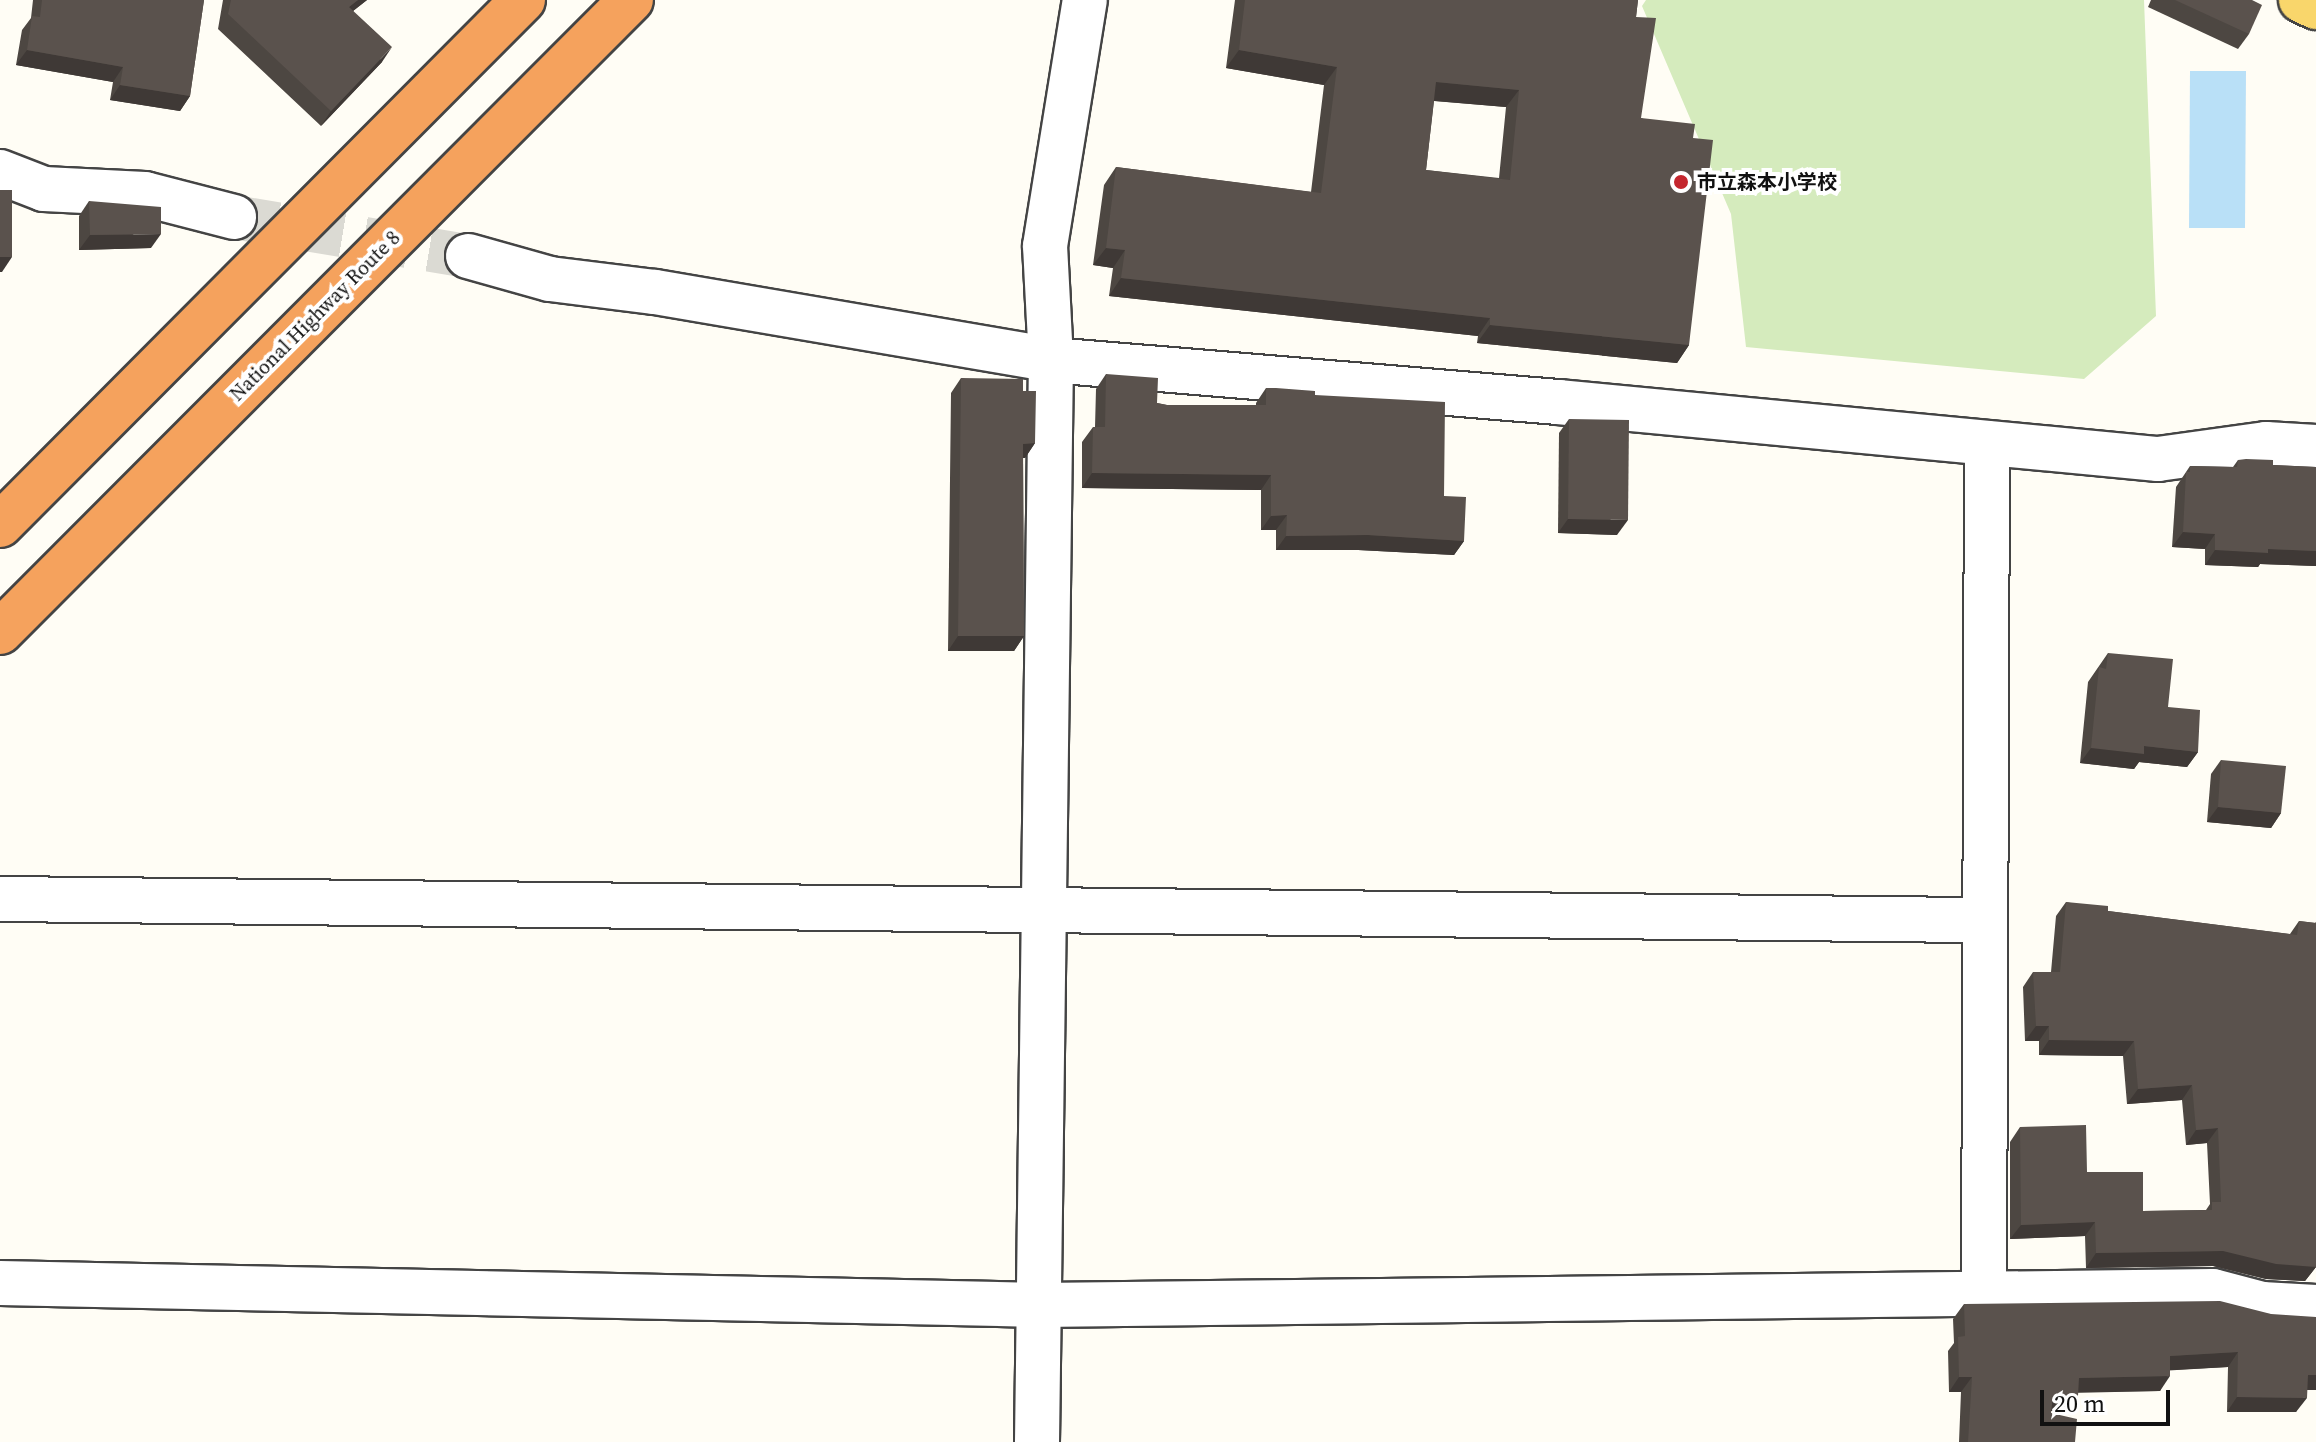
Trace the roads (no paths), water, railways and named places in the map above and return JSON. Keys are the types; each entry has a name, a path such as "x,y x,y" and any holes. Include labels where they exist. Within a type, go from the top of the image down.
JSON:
{"highway":[{"path":"0,525 523,0"},
{"name":"National Highway Route 8","path":"0,632 631,0"}],"main road":[{"path":"2301,0 2316,7"}],"street":[{"path":"469,53 512,0"},
{"path":"1037,1442 1051,360 1045,246 1085,0"},
{"path":"0,172 44,189 145,194 234,217"},
{"path":"468,256 550,279 655,292 1051,360 2158,459 2266,444 2316,447"},
{"path":"1984,1296 1987,443"},
{"path":"0,899 1985,920"},
{"path":"0,1283 1039,1305 2213,1291 2262,1304 2316,1307"}],"water":[{"path":"2190,71 2246,71 2245,228 2189,228"}],"tunnel":[{"path":"234,217 468,256"}],"place":[{"name":"市立森本小学校","path":"1681,182"}]}
